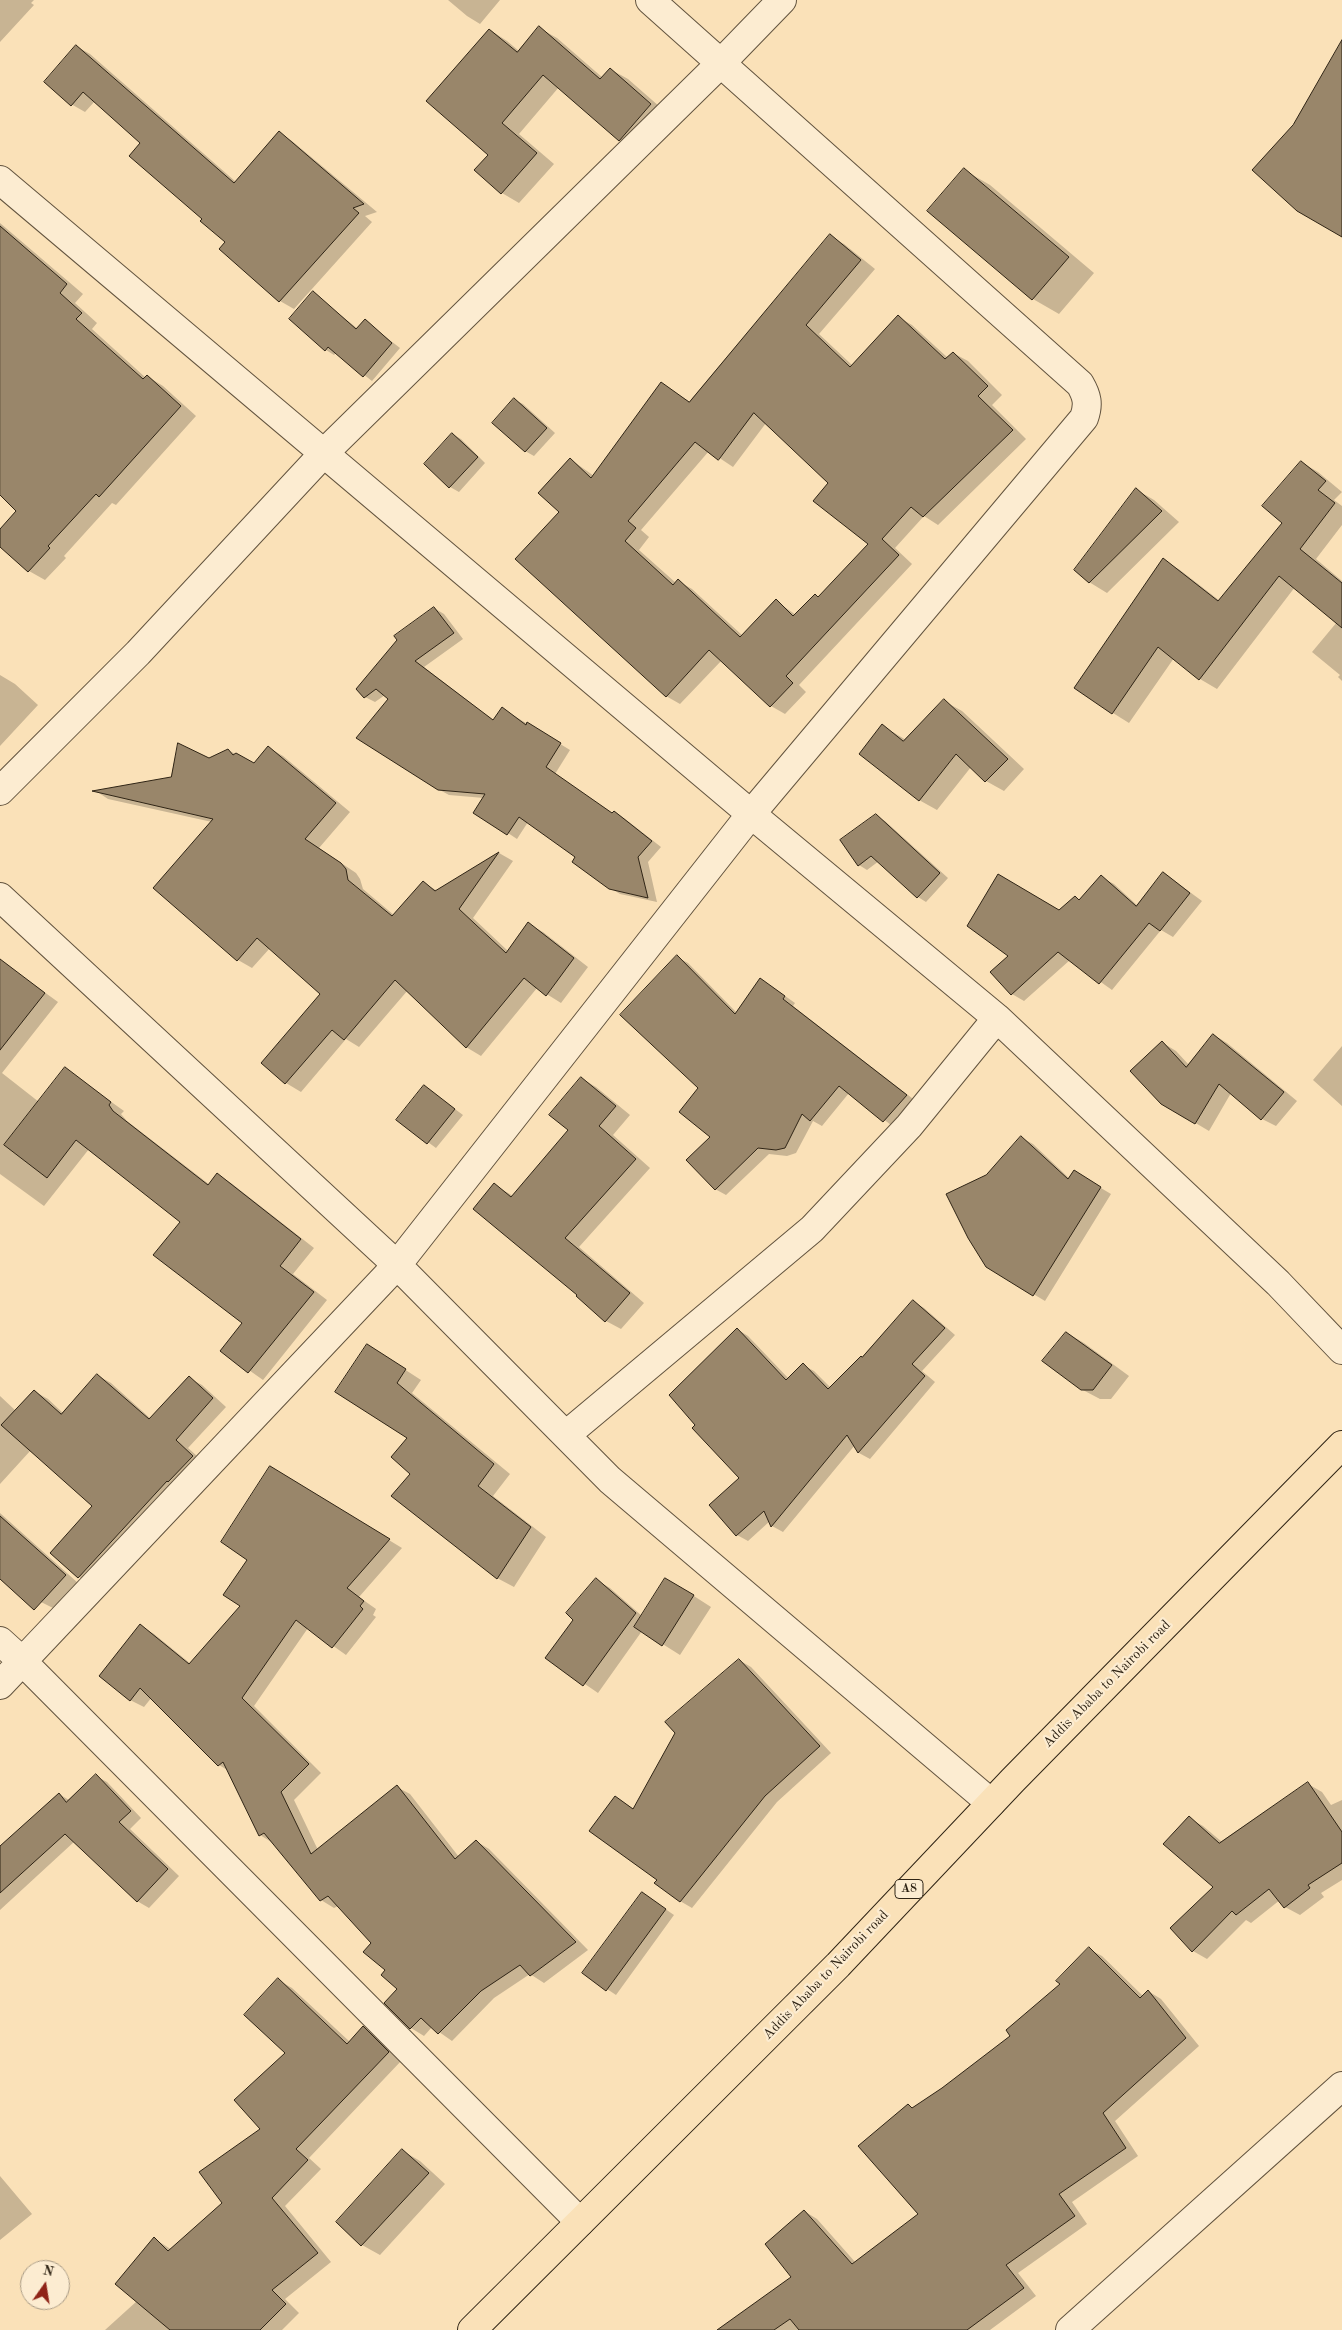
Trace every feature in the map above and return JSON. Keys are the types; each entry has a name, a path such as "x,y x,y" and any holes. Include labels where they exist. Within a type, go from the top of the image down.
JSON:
{"highway":[{"name":"Addis Ababa to Nairobi road","path":"472,2330 838,1965 991,1803 1342,1445"}],"street":[{"path":"0,1685 21,1660 397,1266 752,814 1084,418 1088,409 1087,396 1080,384 650,0"},
{"path":"0,791 138,653 324,452 720,64 782,0"},
{"path":"0,180 997,1018 1278,1283 1342,1350"},
{"path":"0,897 397,1266 610,1480 991,1803"},
{"path":"566,1435 812,1230 909,1126 997,1018"},
{"path":"0,1641 580,2222"},
{"path":"1070,2330 1342,2086"}],"building":[{"path":"539,26 600,79 610,68 651,104 619,141 543,75 502,123 537,153 501,194 474,170 488,155 426,101 489,29 517,52"},
{"path":"1342,40 1342,237 1297,211 1252,170 1293,125"},
{"path":"76,45 234,183 279,131 364,204 353,208 359,213 279,302 219,249 225,242 200,221 202,219 129,156 140,143 83,92 71,106 44,82"},
{"path":"964,168 1069,257 1032,300 927,211"},
{"path":"0,226 67,284 60,293 82,313 76,319 143,379 147,375 181,406 99,497 96,494 48,546 50,548 28,572 0,547 0,529 16,511 0,495"},
{"path":"830,234 861,260 806,325 850,367 898,315 945,359 953,352 988,386 978,396 1013,430 923,517 911,507 882,539 899,555 786,676 793,683 770,707 709,650 666,697 515,559 559,512 538,493 570,458 591,478 661,382 689,402","holes":["754,413 828,483 813,501 868,544 818,597 815,594 793,616 776,599 740,637 678,579 673,585 625,541 636,528 628,521 695,442 718,460"]},
{"path":"313,291 356,329 365,319 392,343 363,377 328,347 325,351 289,319"},
{"path":"514,398 547,428 525,452 492,423"},
{"path":"452,433 478,457 449,488 424,464"},
{"path":"1301,461 1326,481 1318,490 1335,503 1300,549 1342,583 1342,628 1279,576 1199,680 1158,647 1112,714 1074,688 1163,558 1218,601 1282,523 1262,506"},
{"path":"1136,488 1162,511 1089,583 1074,570"},
{"path":"434,607 454,633 415,661 493,720 502,707 526,725 527,722 561,743 546,767 612,813 614,811 652,841 638,857 648,898 609,889 572,862 575,857 519,817 507,835 473,813 485,794 438,790 356,738 388,699 376,689 364,698 356,689 397,640 394,636"},
{"path":"944,699 1008,759 985,782 956,754 919,801 859,754 882,724 903,741"},
{"path":"178,743 209,758 228,749 233,755 236,753 254,763 268,746 336,803 305,839 341,863 346,869 348,880 392,916 423,881 435,891 499,852 459,909 506,953 528,922 574,958 546,996 524,978 466,1048 395,980 344,1040 332,1030 285,1084 261,1063 320,994 257,938 237,961 153,888 213,819 92,791 171,777"},
{"path":"876,814 940,873 917,898 871,856 858,866 840,840"},
{"path":"1163,872 1190,893 1160,931 1149,923 1099,984 1058,952 1011,995 990,972 1008,956 967,926 998,874 1059,910 1075,896 1079,900 1101,875 1136,906"},
{"path":"677,955 735,1014 760,978 785,996 783,999 907,1095 883,1122 839,1086 810,1121 802,1114 785,1148 776,1150 758,1148 715,1190 686,1160 710,1137 679,1112 698,1088 620,1015"},
{"path":"0,959 45,993 0,1050"},
{"path":"1213,1034 1284,1092 1261,1120 1219,1084 1195,1124 1161,1104 1130,1071 1162,1041 1186,1067"},
{"path":"65,1067 111,1102 109,1105 113,1111 208,1185 217,1173 301,1239 280,1266 314,1292 248,1373 220,1351 242,1323 153,1255 180,1222 76,1140 47,1178 4,1145"},
{"path":"581,1077 616,1106 599,1126 636,1159 565,1238 630,1293 605,1322 577,1295 473,1209 494,1183 511,1197 568,1130 549,1115"},
{"path":"424,1085 455,1109 427,1144 396,1120"},
{"path":"1021,1136 1068,1179 1074,1170 1101,1187 1033,1296 986,1267 968,1238 946,1194 986,1175"},
{"path":"913,1300 945,1328 912,1364 925,1376 858,1453 847,1435 771,1527 764,1511 736,1536 709,1505 739,1478 692,1428 695,1425 669,1395 737,1328 786,1380 803,1363 828,1389 862,1357"},
{"path":"1066,1332 1112,1365 1093,1390 1081,1390 1042,1361"},
{"path":"367,1344 406,1369 397,1383 494,1464 478,1486 531,1527 497,1579 391,1496 410,1474 391,1457 407,1438 335,1392"},
{"path":"97,1374 149,1419 189,1376 213,1398 176,1440 193,1456 167,1481 78,1578 50,1553 92,1506 1,1425 34,1390 61,1414"},
{"path":"270,1466 390,1539 347,1588 364,1601 360,1606 363,1609 332,1648 296,1620 242,1698 309,1764 281,1792 311,1854 397,1785 455,1859 476,1840 576,1942 530,1976 520,1965 481,1991 438,2034 421,2018 410,2029 384,2003 397,1989 381,1975 385,1970 363,1952 371,1943 328,1896 320,1901 264,1833 259,1836 223,1762 218,1766 140,1688 130,1701 99,1676 140,1624 189,1664 240,1606 223,1595 247,1560 221,1542"},
{"path":"0,1516 66,1575 34,1610 0,1579"},
{"path":"596,1578 636,1613 583,1686 545,1658 573,1620 566,1613"},
{"path":"665,1578 694,1595 662,1646 634,1627"},
{"path":"739,1659 820,1746 765,1796 680,1902 654,1883 657,1880 589,1831 615,1796 633,1809 675,1733 665,1722"},
{"path":"96,1774 131,1811 119,1822 168,1869 137,1902 65,1834 0,1893 0,1846 59,1793 66,1802"},
{"path":"1308,1782 1342,1832 1342,1863 1308,1885 1310,1888 1284,1908 1269,1889 1236,1915 1232,1911 1192,1952 1170,1928 1213,1887 1163,1844 1189,1816 1219,1843"},
{"path":"642,1892 666,1909 606,1991 582,1973"},
{"path":"1089,1947 1140,1998 1148,1990 1186,2038 1103,2113 1126,2148 1059,2194 1075,2216 1006,2265 1024,2288 967,2330 799,2330 790,2319 774,2330 717,2330 791,2277 765,2244 804,2210 852,2264 918,2214 858,2146 908,2104 912,2108 942,2088 1010,2036 1006,2030 1060,1984 1056,1981"},
{"path":"278,1978 347,2044 363,2026 389,2052 296,2149 308,2160 272,2198 318,2253 272,2290 286,2304 260,2330 170,2330 115,2284 154,2237 168,2251 222,2203 199,2172 260,2129 234,2100 285,2053 244,2015"},
{"path":"402,2149 429,2173 361,2246 336,2222"}]}
